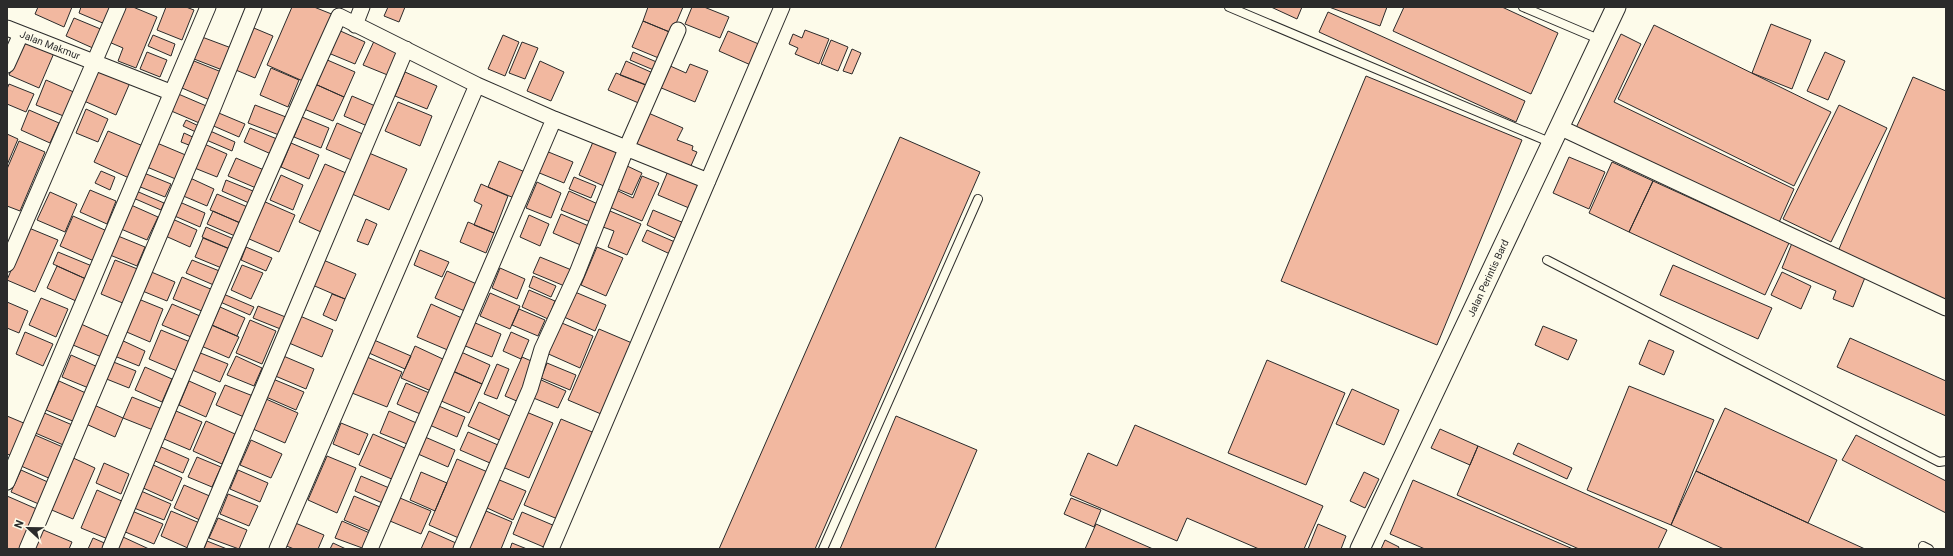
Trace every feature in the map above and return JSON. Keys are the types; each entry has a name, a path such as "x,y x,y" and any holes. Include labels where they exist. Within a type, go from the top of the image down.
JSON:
{"street":[{"path":"7,264 118,7"},
{"path":"7,482 170,92 208,7"},
{"path":"27,549 254,7"},
{"path":"355,25 362,7"},
{"path":"551,549 782,7"},
{"name":"Jalan Perintis Bard","path":"1360,549 1616,7"},
{"path":"110,549 197,338 271,166 339,16 477,85 626,149 708,181"},
{"name":"Jalan Makmur","path":"7,28 170,92"},
{"path":"461,549 530,389 542,349 577,273 626,149 678,30"},
{"path":"7,64 21,34"},
{"path":"195,549 406,49"},
{"path":"277,549 477,85"},
{"path":"370,549 554,119"},
{"path":"1556,135 1946,308"}],"lane":[{"path":"1229,7 1556,135"},
{"path":"1523,7 1601,40"},
{"path":"823,549 978,199"},
{"path":"1547,260 1939,462 1946,461"}],"building":[{"path":"38,7 72,7 64,27 35,14"},
{"path":"81,7 112,7 105,24 79,13"},
{"path":"123,7 133,7 157,17 136,68 118,61 123,48 109,42"},
{"path":"166,7 186,7 194,10 182,40 157,30"},
{"path":"292,7 314,7 334,15 305,82 267,65"},
{"path":"388,7 405,7 399,22 384,16"},
{"path":"648,7 683,7 672,33 643,21"},
{"path":"692,7 704,7 729,17 720,38 685,24"},
{"path":"1271,7 1302,7 1297,19"},
{"path":"1329,7 1387,7 1380,26"},
{"path":"1404,7 1502,7 1558,33 1531,94 1393,31"},
{"path":"1328,12 1525,101 1516,122 1319,32"},
{"path":"74,18 103,30 95,49 66,36"},
{"path":"643,21 672,33 661,59 632,47"},
{"path":"1771,24 1811,40 1792,89 1752,73"},
{"path":"1654,25 1831,112 1794,186 1618,99"},
{"path":"249,26 273,36 255,78 231,68"},
{"path":"336,29 365,42 355,64 326,52"},
{"path":"805,30 829,39 819,64 795,54 798,48 789,44 793,34 802,38"},
{"path":"728,31 761,45 753,66 719,51"},
{"path":"1621,34 1641,44 1614,102 1794,189 1777,227 1575,130"},
{"path":"153,35 175,44 171,56 148,46"},
{"path":"503,35 519,42 505,76 488,69"},
{"path":"202,37 234,49 225,71 194,59"},
{"path":"375,39 401,50 390,76 363,65"},
{"path":"24,40 54,53 39,88 9,75"},
{"path":"831,40 848,47 838,71 821,64"},
{"path":"522,42 538,48 525,79 509,73"},
{"path":"852,49 861,53 852,74 843,71"},
{"path":"147,52 167,60 160,77 140,69"},
{"path":"633,52 659,63 656,71 630,60"},
{"path":"1825,52 1845,61 1828,100 1807,91"},
{"path":"325,59 355,72 344,97 315,84"},
{"path":"194,61 224,73 212,101 182,88"},
{"path":"540,61 564,72 551,101 527,91"},
{"path":"626,61 653,73 648,86 620,75"},
{"path":"100,64 132,78 116,115 84,101"},
{"path":"690,64 708,71 695,102 659,87 668,65 686,73"},
{"path":"271,68 299,80 288,107 260,95"},
{"path":"405,72 437,86 427,109 395,96"},
{"path":"616,73 649,86 641,104 608,90"},
{"path":"1366,76 1522,140 1437,345 1281,281"},
{"path":"1913,77 1946,91 1946,303 1836,256"},
{"path":"46,80 76,93 66,117 36,105"},
{"path":"9,84 34,94 26,112 7,104 7,89"},
{"path":"315,84 344,97 333,121 304,109"},
{"path":"176,93 211,108 204,125 169,110"},
{"path":"352,96 380,108 372,128 344,116"},
{"path":"398,102 432,116 420,146 385,131"},
{"path":"255,105 286,117 279,135 248,123"},
{"path":"1839,105 1887,128 1831,242 1783,219"},
{"path":"86,109 108,119 98,142 76,133"},
{"path":"29,110 59,123 50,143 21,130"},
{"path":"214,111 245,124 239,137 209,124"},
{"path":"646,112 683,128 677,140 693,146 692,150 697,152 690,168 633,144"},
{"path":"302,117 329,128 321,148 294,137"},
{"path":"186,120 201,127 198,133 183,126"},
{"path":"337,123 365,135 354,161 326,149"},
{"path":"250,128 277,139 271,154 244,142"},
{"path":"208,130 235,142 232,151 204,139"},
{"path":"108,131 143,146 129,178 94,162"},
{"path":"184,133 197,139 194,147 181,142"},
{"path":"7,134 18,139 7,165"},
{"path":"900,137 980,172 815,549 719,549"},
{"path":"19,141 45,152 20,211 7,206 7,169"},
{"path":"593,142 621,154 606,187 579,175"},
{"path":"157,143 188,156 178,180 147,167"},
{"path":"202,143 227,154 217,177 192,167"},
{"path":"291,143 319,155 309,179 281,167"},
{"path":"546,151 573,162 564,183 537,172"},
{"path":"369,153 407,169 389,210 352,194"},
{"path":"1569,157 1605,172 1589,209 1553,193"},
{"path":"236,158 264,170 256,188 228,176"},
{"path":"499,161 525,172 514,198 488,187"},
{"path":"1612,162 1653,181 1629,232 1589,213"},
{"path":"325,164 346,173 321,232 299,222"},
{"path":"625,165 642,173 632,195 615,188"},
{"path":"101,171 115,177 110,190 95,183"},
{"path":"668,171 699,185 689,208 658,195"},
{"path":"144,173 171,184 165,197 138,186"},
{"path":"281,175 303,185 293,210 270,200"},
{"path":"642,176 659,183 642,221 607,206 614,189 633,198"},
{"path":"188,177 214,189 207,206 181,195"},
{"path":"574,177 596,186 591,198 569,189"},
{"path":"226,180 253,191 249,203 222,191"},
{"path":"1653,181 1789,243 1765,295 1629,232"},
{"path":"537,182 561,193 551,218 526,208"},
{"path":"481,184 508,196 494,233 474,225 482,205 474,201"},
{"path":"90,190 116,201 107,224 80,212"},
{"path":"134,190 164,203 161,210 131,197"},
{"path":"569,191 600,205 593,223 561,210"},
{"path":"50,192 77,204 65,232 37,220"},
{"path":"217,194 250,208 243,224 210,210"},
{"path":"175,200 205,213 200,227 170,214"},
{"path":"263,201 295,215 279,252 247,238"},
{"path":"131,205 158,217 147,240 121,229"},
{"path":"653,210 684,223 677,239 647,225"},
{"path":"213,211 240,223 235,236 207,224"},
{"path":"610,211 641,224 627,255 608,247 614,231 603,227"},
{"path":"561,214 591,227 583,246 553,233"},
{"path":"529,215 549,224 540,246 520,237"},
{"path":"73,216 107,231 94,261 60,246"},
{"path":"168,217 197,230 190,247 161,234"},
{"path":"366,219 377,224 368,245 357,241"},
{"path":"468,222 494,233 486,253 460,242"},
{"path":"206,227 236,240 232,250 202,237"},
{"path":"29,228 58,240 35,292 7,280"},
{"path":"647,230 675,242 670,254 642,241"},
{"path":"118,236 145,247 137,266 110,255"},
{"path":"203,238 232,250 224,269 195,257"},
{"path":"1792,243 1866,275 1853,307 1833,299 1836,291 1782,268"},
{"path":"246,247 272,258 266,271 241,260"},
{"path":"597,247 623,258 606,296 581,285"},
{"path":"420,250 449,262 442,277 414,265"},
{"path":"58,252 92,266 86,279 53,264"},
{"path":"540,257 574,271 567,287 533,273"},
{"path":"321,259 356,274 345,299 310,284"},
{"path":"115,260 140,270 125,304 101,294"},
{"path":"192,260 222,272 216,286 186,273"},
{"path":"242,265 263,273 251,299 231,290"},
{"path":"1673,265 1772,308 1758,339 1660,295"},
{"path":"57,266 86,279 76,301 47,288"},
{"path":"500,268 525,279 517,299 492,288"},
{"path":"149,271 175,282 167,301 140,290"},
{"path":"447,271 479,285 467,312 435,298"},
{"path":"1782,272 1811,286 1801,309 1771,295"},
{"path":"533,276 556,286 551,297 529,287"},
{"path":"182,277 213,290 204,312 173,299"},
{"path":"529,290 555,301 548,319 522,307"},
{"path":"575,292 606,305 595,331 564,317"},
{"path":"221,293 254,307 250,315 218,301"},
{"path":"490,293 520,306 510,329 480,316"},
{"path":"332,294 345,299 336,321 323,315"},
{"path":"41,298 68,309 56,337 29,325"},
{"path":"136,298 163,309 150,342 122,330"},
{"path":"7,302 28,311 19,333 7,328"},
{"path":"172,304 200,316 191,337 162,325"},
{"path":"431,304 464,319 450,351 417,337"},
{"path":"258,306 288,318 283,330 253,318"},
{"path":"220,307 245,318 237,336 212,325"},
{"path":"519,309 545,320 538,336 512,325"},
{"path":"300,316 333,330 322,357 289,343"},
{"path":"250,320 276,331 262,364 236,353"},
{"path":"557,321 593,336 580,368 544,352"},
{"path":"473,322 501,334 492,357 463,345"},
{"path":"81,324 112,338 104,358 73,345"},
{"path":"209,324 239,337 229,358 199,345"},
{"path":"1543,326 1577,340 1568,360 1535,345"},
{"path":"599,329 632,343 601,414 568,400"},
{"path":"161,330 190,342 177,371 149,359"},
{"path":"25,332 53,344 43,366 16,354"},
{"path":"511,332 529,340 521,359 503,351"},
{"path":"1850,338 1946,381 1946,416 1837,367"},
{"path":"119,339 145,351 139,366 112,355"},
{"path":"374,340 411,356 405,369 369,353"},
{"path":"1649,340 1674,351 1664,375 1639,364"},
{"path":"415,346 445,360 431,391 401,378"},
{"path":"198,352 228,364 220,382 190,369"},
{"path":"461,352 490,365 482,384 453,371"},
{"path":"71,355 100,368 91,389 62,377"},
{"path":"281,355 314,369 306,389 273,375"},
{"path":"236,356 262,368 254,386 227,375"},
{"path":"367,357 402,372 387,407 352,393"},
{"path":"522,357 536,363 519,402 505,396"},
{"path":"1267,360 1345,393 1306,485 1228,453"},
{"path":"111,361 136,371 129,388 104,378"},
{"path":"547,363 576,375 570,390 541,378"},
{"path":"497,364 509,369 497,399 484,394"},
{"path":"145,367 172,379 162,402 135,390"},
{"path":"452,371 482,384 469,413 439,400"},
{"path":"273,379 304,392 296,410 266,397"},
{"path":"539,379 566,391 558,408 531,397"},
{"path":"59,381 88,394 75,422 46,410"},
{"path":"189,381 216,393 206,417 179,405"},
{"path":"406,383 434,395 425,416 397,404"},
{"path":"225,385 253,396 244,417 216,405"},
{"path":"1629,386 1714,420 1671,525 1587,490"},
{"path":"1352,389 1399,410 1384,445 1336,424"},
{"path":"132,397 162,409 153,430 123,418"},
{"path":"266,399 298,413 285,443 253,429"},
{"path":"479,402 514,418 504,442 468,426"},
{"path":"434,404 465,417 457,437 425,423"},
{"path":"94,405 123,418 115,437 86,424"},
{"path":"1725,408 1837,460 1808,523 1696,471"},
{"path":"176,411 202,422 190,450 164,439"},
{"path":"389,411 421,425 412,446 380,433"},
{"path":"524,411 553,423 529,478 500,466"},
{"path":"42,412 77,427 68,447 33,432"},
{"path":"7,416 26,424 12,456 7,454"},
{"path":"896,416 977,450 935,549 840,549"},
{"path":"561,419 597,434 560,520 524,505"},
{"path":"206,421 235,434 222,464 193,451"},
{"path":"341,423 368,434 359,455 333,444"},
{"path":"1135,425 1323,506 1304,549 1259,549 1187,518 1177,541 1070,495 1088,453 1117,466"},
{"path":"1440,429 1478,446 1470,465 1431,448"},
{"path":"468,432 498,445 490,463 460,450"},
{"path":"373,434 407,449 394,480 359,465"},
{"path":"35,435 65,448 51,479 21,466"},
{"path":"1856,435 1946,481 1946,513 1842,460"},
{"path":"425,437 455,450 448,467 418,454"},
{"path":"251,440 282,454 271,478 240,465"},
{"path":"1518,443 1572,468 1567,479 1513,454"},
{"path":"159,446 189,459 183,473 153,460"},
{"path":"1478,446 1667,530 1658,549 1579,549 1457,495"},
{"path":"69,456 95,468 73,519 47,508"},
{"path":"327,456 356,468 337,513 308,500"},
{"path":"197,457 221,467 212,487 188,477"},
{"path":"457,459 490,473 461,539 429,525"},
{"path":"104,463 129,474 121,494 96,483"},
{"path":"151,464 182,478 172,501 141,487"},
{"path":"21,470 50,483 41,505 11,492"},
{"path":"238,470 268,483 260,502 230,489"},
{"path":"1696,471 1865,549 1724,549 1671,525"},
{"path":"421,472 447,483 435,511 410,500"},
{"path":"1364,472 1379,479 1365,508 1350,501"},
{"path":"361,476 394,490 387,505 355,491"},
{"path":"497,479 526,491 513,520 485,507"},
{"path":"1413,480 1573,549 1425,549 1390,534"},
{"path":"184,485 212,497 202,521 174,508"},
{"path":"97,490 124,502 108,539 81,528"},
{"path":"141,491 171,504 164,520 134,508"},
{"path":"228,494 258,506 249,526 220,514"},
{"path":"7,496 39,510 22,549 7,549"},
{"path":"354,496 380,507 370,531 344,520"},
{"path":"400,498 431,511 421,534 390,521"},
{"path":"1071,498 1101,510 1094,527 1064,514"},
{"path":"132,511 163,524 154,544 123,531"},
{"path":"171,511 202,524 190,549 161,536"},
{"path":"486,511 512,522 501,549 469,549"},
{"path":"522,512 555,526 546,548 513,534"},
{"path":"218,518 247,530 239,549 209,538"},
{"path":"342,521 372,534 365,549 335,538"},
{"path":"293,522 324,535 318,549 294,549 284,545"},
{"path":"1096,524 1153,549 1085,549"},
{"path":"1318,524 1346,536 1341,549 1308,549"},
{"path":"41,529 72,542 69,549 32,549"},
{"path":"429,531 456,543 453,549 421,549"},
{"path":"123,537 149,549 117,549"},
{"path":"93,538 109,545 108,549 88,549"},
{"path":"1385,540 1399,547 1398,549 1381,549"},
{"path":"207,541 227,549 204,549"},
{"path":"333,543 346,549 330,549"},
{"path":"512,543 527,549 510,549"}]}
